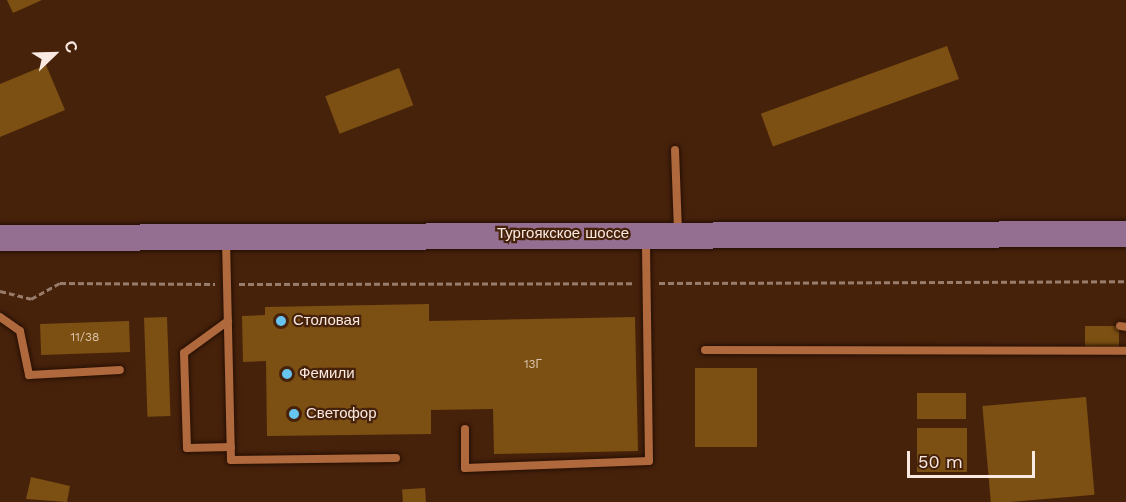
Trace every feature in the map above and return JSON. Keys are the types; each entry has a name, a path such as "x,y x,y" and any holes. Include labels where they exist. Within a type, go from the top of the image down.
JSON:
{"main road":[{"name":"Тургоякское шоссе","path":"0,238 646,233 1126,234"}],"lane":[{"path":"675,150 678,233"},
{"path":"465,429 465,468 649,461 646,233"},
{"path":"226,236 231,460 396,458"},
{"path":"0,317 20,331 29,375 120,370"},
{"path":"228,321 184,353 188,448 231,447"},
{"path":"705,350 1126,351"}],"path":[{"path":"0,291 31,299 60,283 1126,281"}],"building":[{"path":"7,0 42,0 13,13"},
{"path":"947,46 959,79 773,147 761,114"},
{"path":"46,65 65,110 0,137 0,84"},
{"path":"399,68 413,105 340,134 325,96"},
{"path":"429,304 429,321 635,317 638,451 494,454 493,409 431,410 431,434 267,436 266,361 243,362 242,316 265,315 265,307"},
{"path":"167,317 170,416 147,417 144,318"},
{"path":"129,321 130,352 41,355 40,324"},
{"path":"1085,326 1119,326 1119,350 1085,350"},
{"path":"695,368 757,368 757,447 695,447"},
{"path":"917,393 966,393 966,419 917,419"},
{"path":"1086,397 1095,495 991,502 982,406"},
{"path":"917,428 967,428 967,472 917,472"},
{"path":"31,477 70,486 67,502 26,499"},
{"path":"425,488 426,502 403,502 402,490"}],"place":[{"name":"Столовая","path":"281,321"},
{"name":"Фемили","path":"287,374"},
{"name":"Светофор","path":"294,414"}]}
